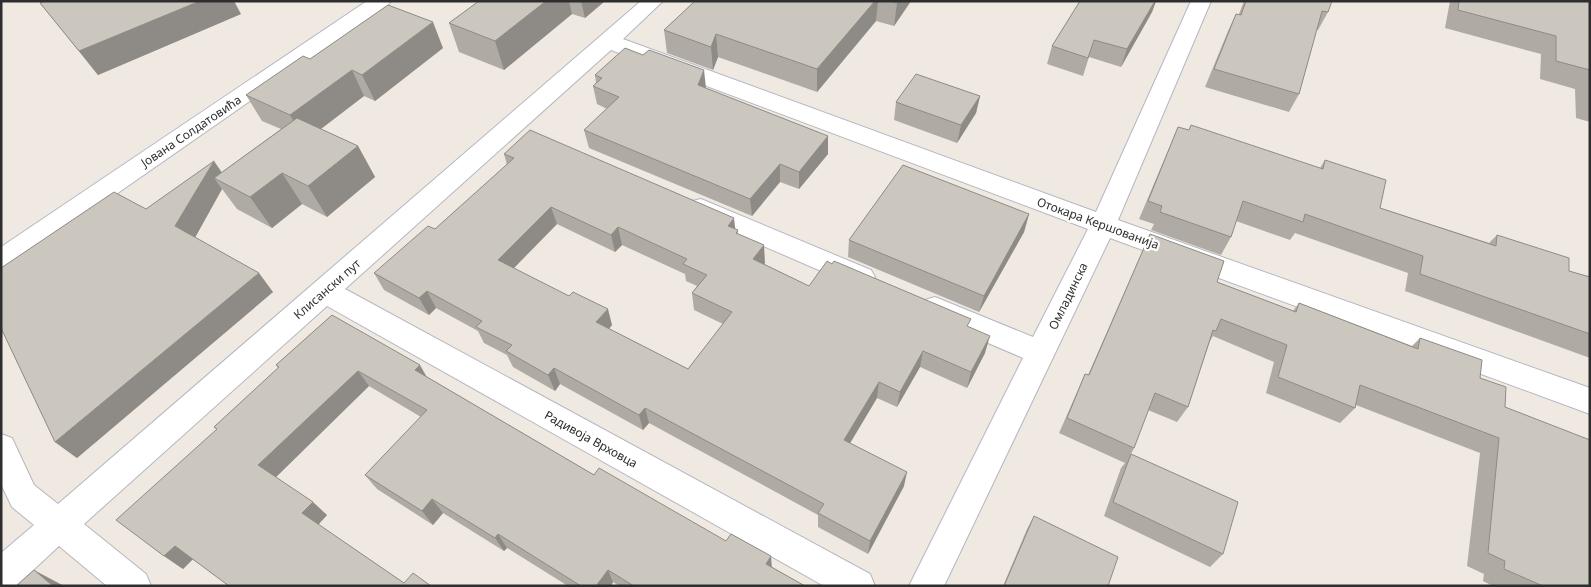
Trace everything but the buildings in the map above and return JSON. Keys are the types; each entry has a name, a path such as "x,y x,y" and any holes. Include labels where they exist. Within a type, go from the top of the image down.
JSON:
{"street":[{"name":"Јована Солдатовића","path":"1,261 381,1"},
{"name":"Клисански пут","path":"1,576 653,1"},
{"name":"Омладинска","path":"926,586 1103,225 1200,1"},
{"name":"Отокара Кершованија","path":"608,41 1103,225 1590,401"},
{"path":"511,126 539,138"},
{"path":"675,197 885,287"},
{"name":"Радивоја Врховца","path":"324,291 858,586"},
{"path":"912,299 1040,354"},
{"path":"1,448 23,496 134,586"}]}
